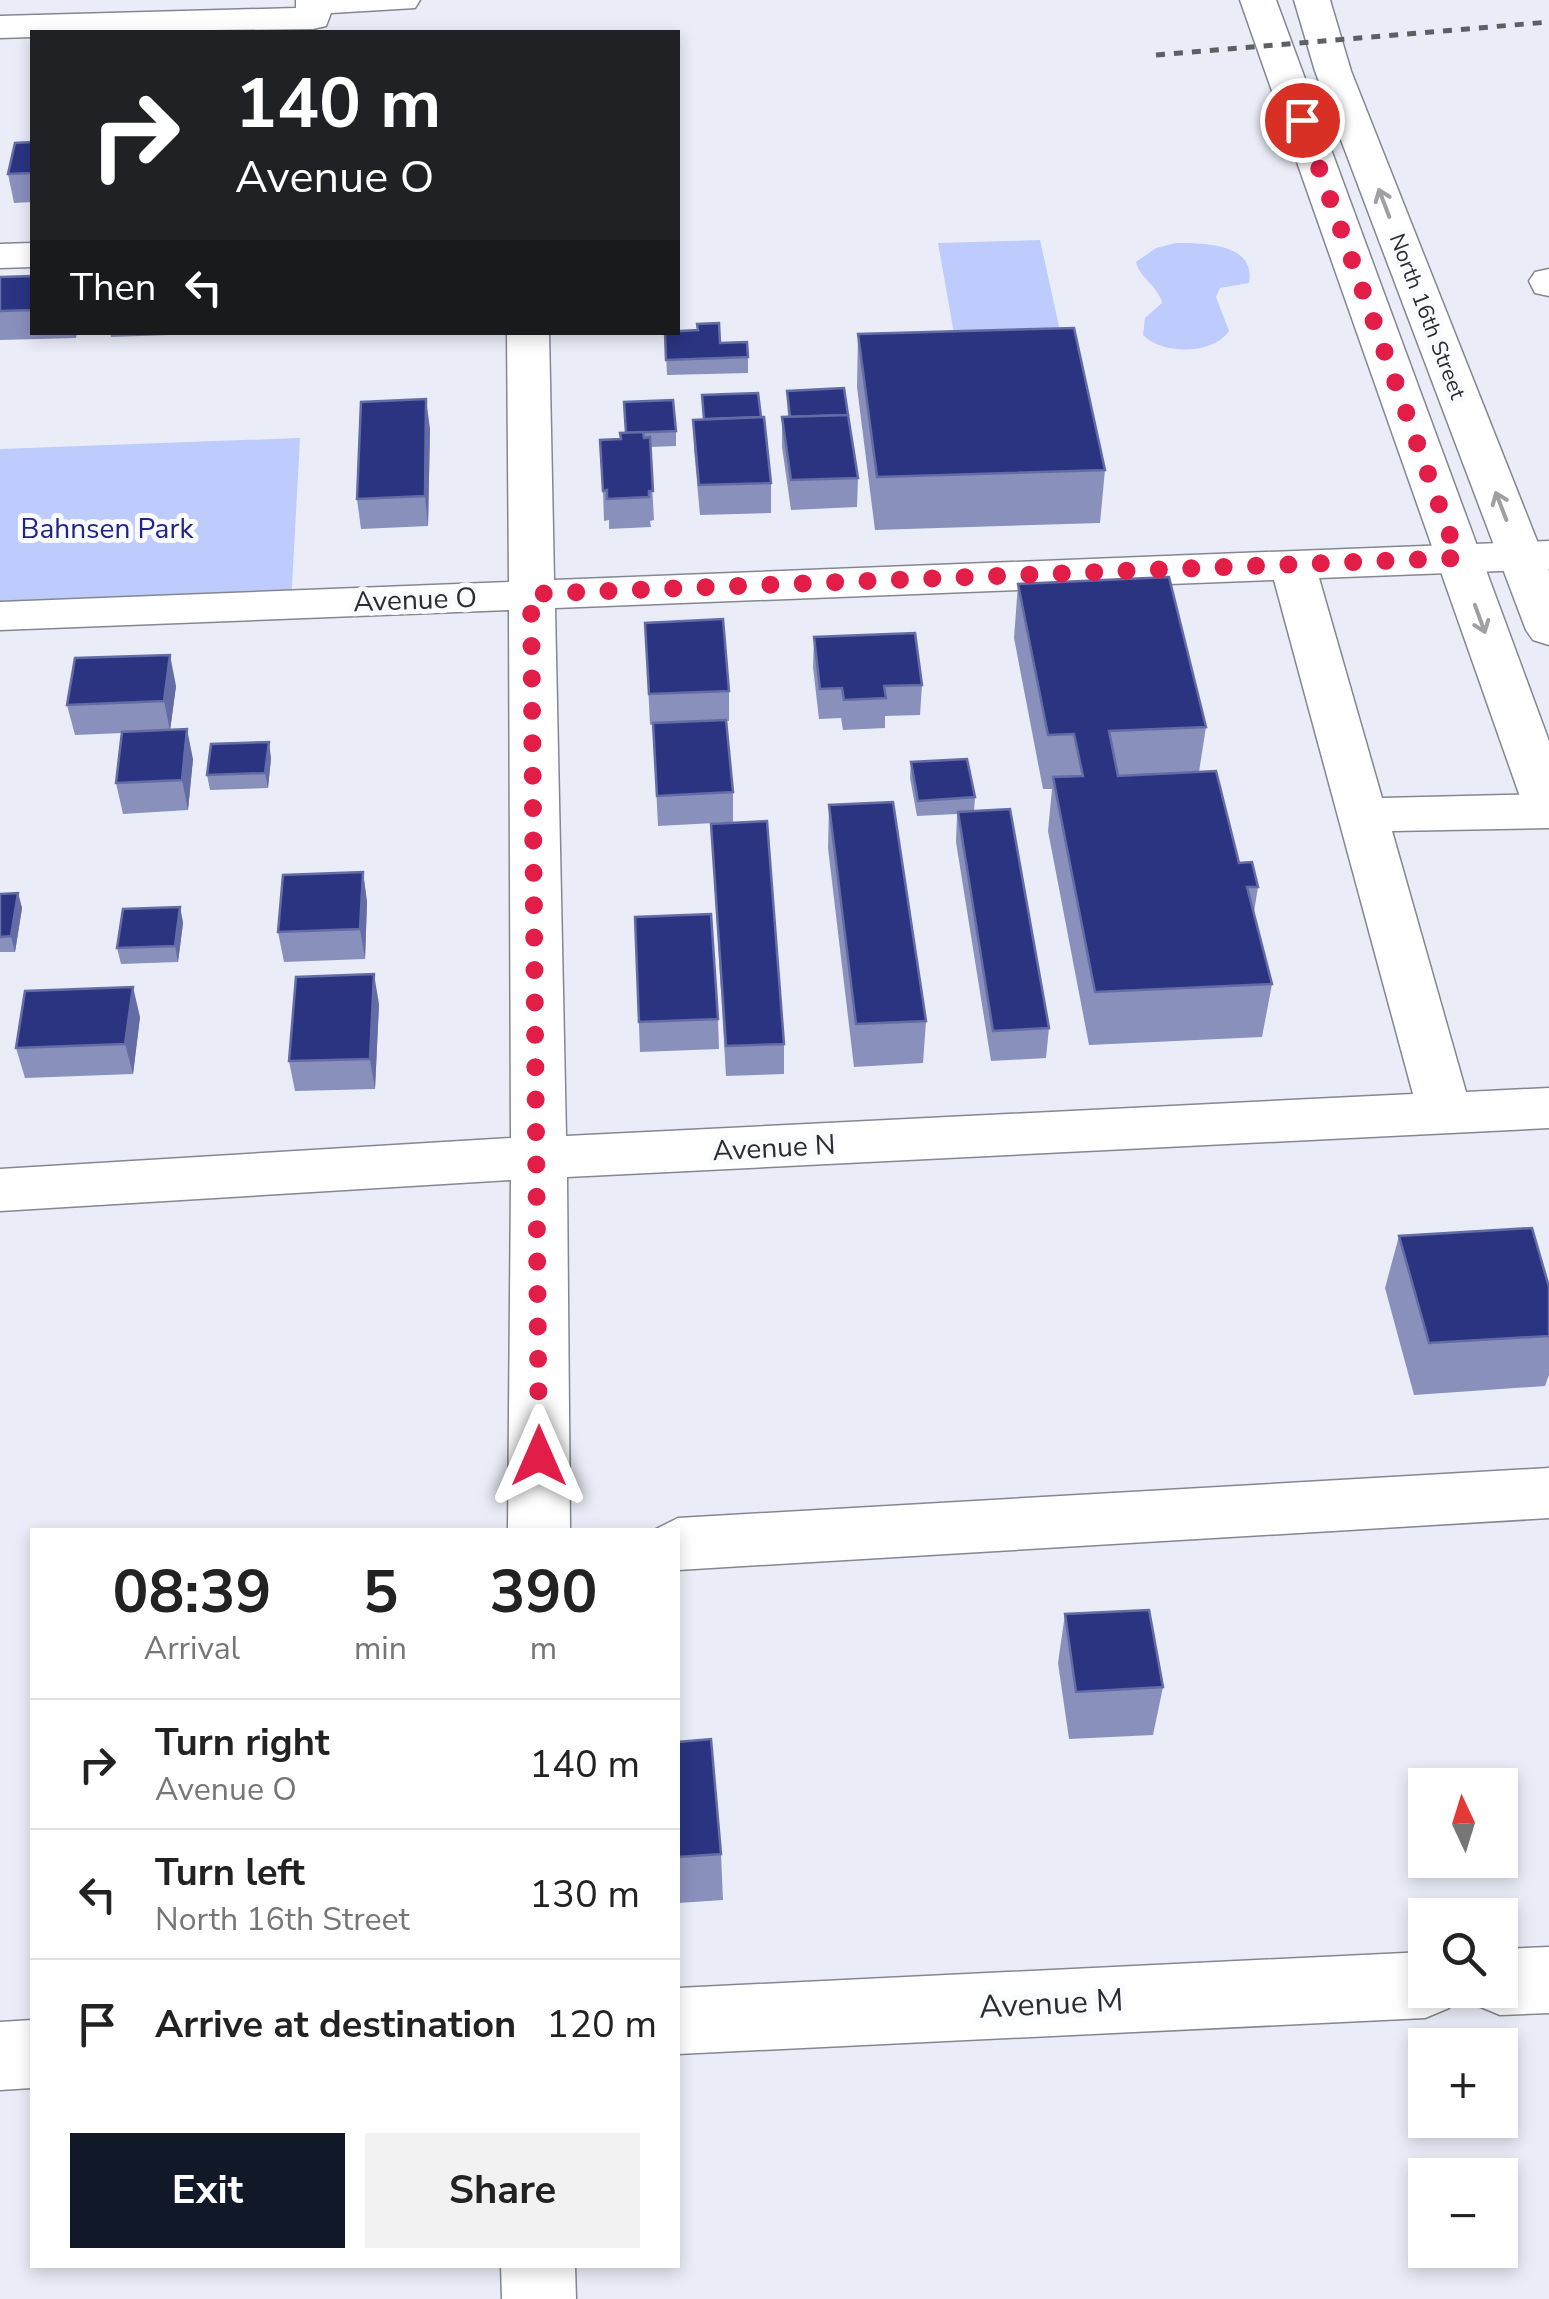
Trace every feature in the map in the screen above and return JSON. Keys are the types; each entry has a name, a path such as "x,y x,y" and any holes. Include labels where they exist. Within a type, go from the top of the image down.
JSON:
{"street":[{"path":"0,26 313,18 314,2 402,0"},
{"name":"North 16th Street","path":"1258,0 1549,810"},
{"name":"North 16th Street","path":"1312,0 1333,71 1535,555 1549,630"},
{"path":"0,256 30,255"},
{"path":"528,335 539,1159 539,1528"},
{"name":"Avenue O","path":"0,616 1535,555"},
{"path":"1292,565 1445,1113"},
{"path":"1362,814 1549,810"},
{"name":"Avenue N","path":"0,1190 274,1171 1549,1108"},
{"path":"680,1544 1549,1493"},
{"path":"1518,1981 1549,1980"},
{"name":"Avenue M","path":"680,2021 1408,1987"},
{"path":"0,2056 30,2054"},
{"path":"538,2268 539,2299"}],"green space":[{"path":"1040,240 1066,358 959,362 938,243"},
{"path":"1176,243 1226,248 1244,260 1249,270 1249,283 1220,288 1216,297 1229,331 1211,345 1174,349 1151,342 1143,335 1145,318 1162,303 1136,262 1156,248"},
{"name":"Bahnsen Park","path":"300,438 291,604 0,616 0,449"}],"building":[{"path":"30,142 30,173 8,174 15,143"},
{"path":"30,276 30,310 0,311 0,277"},
{"path":"719,323 720,343 747,342 748,357 666,360 665,335 698,330 697,324"},
{"path":"1074,328 1105,470 877,477 858,334"},
{"path":"844,388 848,415 790,417 787,391"},
{"path":"758,393 761,417 704,419 702,395"},
{"path":"426,399 425,496 357,499 361,402"},
{"path":"673,400 676,431 626,433 624,402"},
{"path":"848,415 858,478 791,480 782,417"},
{"path":"764,417 771,483 699,485 693,420"},
{"path":"643,432 644,438 650,437 653,491 649,491 649,497 607,499 607,490 603,491 600,440 621,439 620,433"},
{"path":"1169,577 1206,727 1109,731 1118,776 1216,771 1239,863 1252,862 1258,887 1247,887 1272,984 1095,992 1053,777 1083,776 1074,734 1048,735 1018,584"},
{"path":"723,619 729,691 649,694 645,623"},
{"path":"915,633 922,685 884,686 886,698 844,700 842,688 820,689 814,637"},
{"path":"170,655 164,701 67,705 75,658"},
{"path":"726,720 733,792 657,796 653,723"},
{"path":"187,729 182,780 116,783 122,732"},
{"path":"269,742 265,773 207,775 211,744"},
{"path":"967,759 975,797 918,801 911,762"},
{"path":"893,802 926,1021 856,1024 829,805"},
{"path":"1010,809 1049,1028 993,1031 958,812"},
{"path":"767,821 784,1044 726,1046 711,824"},
{"path":"363,872 360,929 278,932 283,875"},
{"path":"18,893 11,936 0,937 0,894"},
{"path":"180,907 175,946 117,948 123,909"},
{"path":"711,914 718,1019 639,1022 635,917"},
{"path":"374,974 370,1059 289,1061 296,977"},
{"path":"133,987 125,1044 16,1048 25,991"},
{"path":"1532,1228 1549,1287 1549,1336 1429,1343 1399,1236"},
{"path":"1149,1610 1163,1687 1076,1692 1065,1614"},
{"path":"711,1739 721,1854 680,1857 680,1742"}],"railway":[{"path":"1156,55 1549,22"}],"route":[{"path":"539,1456 531,594 1458,558 1302,120"}]}
